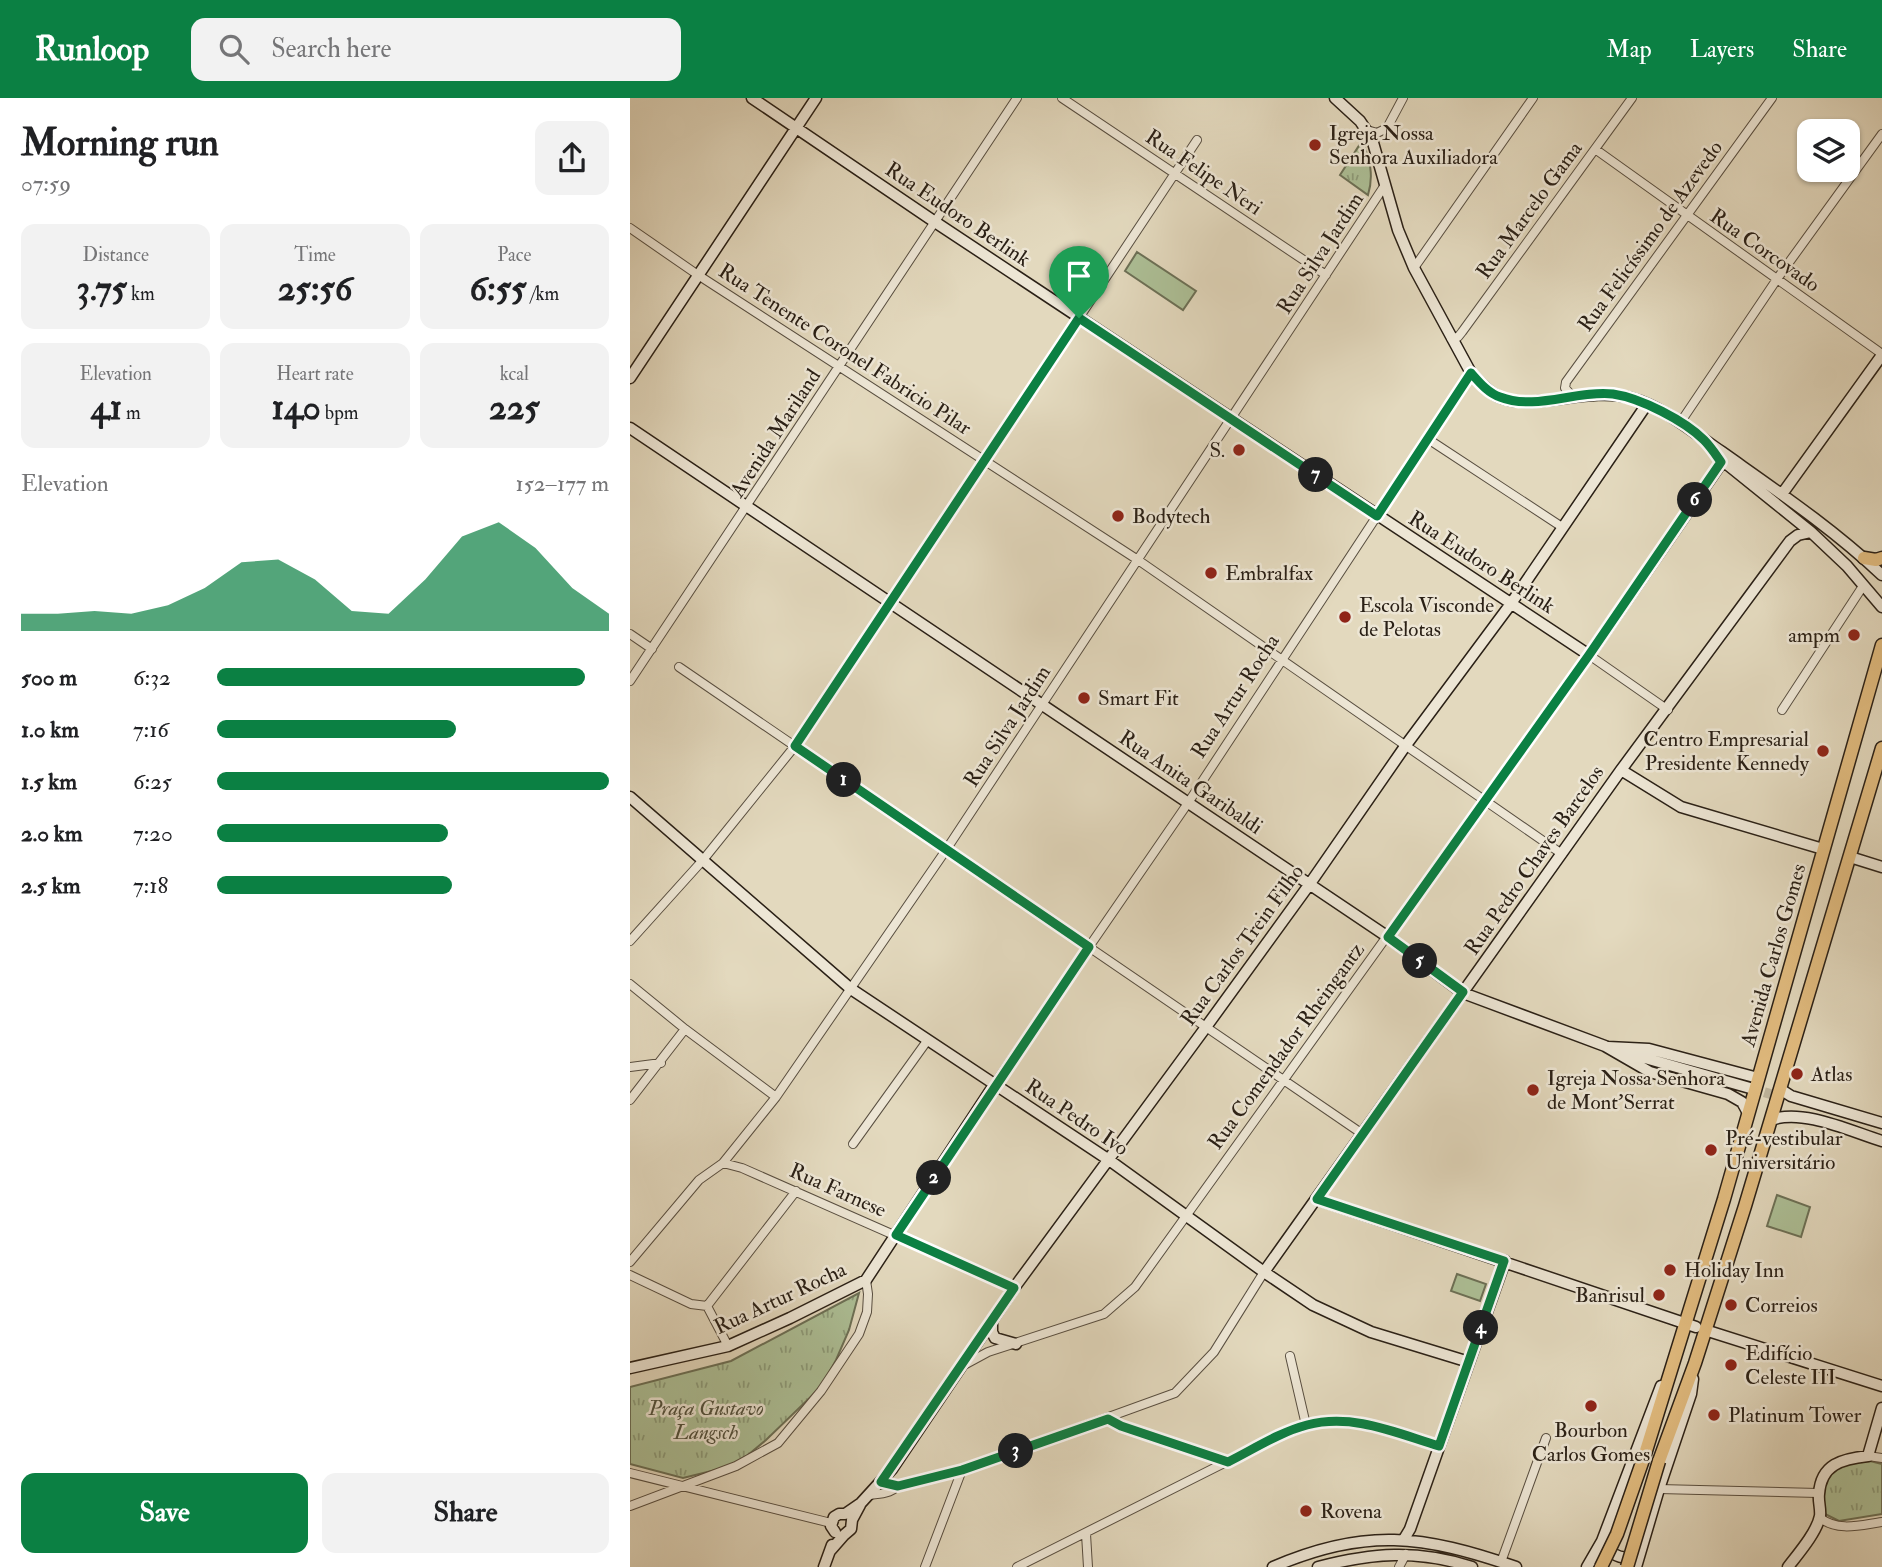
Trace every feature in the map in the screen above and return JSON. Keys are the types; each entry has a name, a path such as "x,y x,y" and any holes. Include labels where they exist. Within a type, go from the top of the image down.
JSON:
{"main road":[{"path":"1864,558 1882,558"},
{"name":"Avenida Carlos Gomes","path":"1627,1567 1660,1461 1695,1363 1696,1327 1754,1083 1882,645"},
{"name":"Avenida Carlos Gomes","path":"1601,1567 1617,1534 1676,1355 1696,1327 1782,1093 1882,748"}],"street":[{"name":"Rua Eudoro Berlink","path":"752,98 1668,710"},
{"path":"630,378 816,98"},
{"name":"Avenida Mariland","path":"630,681 1017,98"},
{"name":"Rua Felipe Neri","path":"1062,98 1326,275"},
{"path":"1335,98 1367,130 1377,151 1398,230 1414,268 1471,373 1491,392 1510,400 1531,402 1612,394 1647,404 1681,424 1817,518 1882,575"},
{"path":"1367,130 1377,133 1387,128 1404,98"},
{"path":"1414,268 1533,98"},
{"name":"Rua Marcelo Gama","path":"1451,338 1458,337 1462,332 1632,98"},
{"name":"Rua Felicíssimo de Azevedo","path":"1572,396 1565,388 1566,382 1772,98"},
{"path":"1681,424 1777,279 1882,134"},
{"path":"630,940 703,860 795,746 1197,140"},
{"name":"Rua Corcovado","path":"1595,149 1882,355"},
{"name":"Rua Silva Jardim","path":"630,1262 699,1180 723,1163 776,1097 947,850 1385,185"},
{"name":"Rua Tenente Coronel Fabricio Pilar","path":"630,228 698,275 1138,560 1562,854"},
{"path":"1782,494 1882,355"},
{"name":"Rua Artur Rocha","path":"630,1368 728,1346 866,1280 994,1086 1188,803 1471,373"},
{"name":"Rua Carlos Trein Filho","path":"840,1523 881,1482 1014,1288 1309,885 1406,745 1510,604 1647,404"},
{"name":"Rua Anita Garibaldi","path":"630,428 1388,937 1463,992 1605,1046 1650,1072 1728,1094 1742,1102 1748,1113"},
{"path":"1428,439 1562,527"},
{"path":"1703,439 1721,462 1811,532 1882,607"},
{"name":"Rua Comendador Rheingantz","path":"961,1366 988,1352 1104,1314 1135,1287 1589,655 1721,462"},
{"name":"Rua Pedro Chaves Barcelos","path":"870,1495 962,1470 1175,1393 1214,1352 1264,1272 1621,770 1668,710 1790,541 1798,535 1811,532"},
{"path":"1782,710 1863,586"},
{"path":"630,634 652,649"},
{"path":"679,667 1364,1135"},
{"path":"1621,770 1681,807 1823,849"},
{"name":"Rua Pedro Ivo","path":"630,797 851,989 1109,1160 1313,1305 1371,1332 1469,1362"},
{"path":"1850,857 1882,867"},
{"path":"630,984 776,1097"},
{"path":"630,1100 685,1029"},
{"path":"853,1144 927,1041"},
{"name":"Rua Anita Garibaldi","path":"1605,1046 1649,1049 1754,1083"},
{"path":"630,1067 661,1063"},
{"path":"1782,1093 1882,1123"},
{"path":"1782,1093 1882,1129"},
{"path":"1771,1120 1783,1115 1799,1115 1882,1140"},
{"name":"Rua Farnese","path":"723,1163 742,1168 796,1191 1014,1288"},
{"path":"707,1306 796,1191"},
{"path":"1317,1199 1696,1327 1882,1386"},
{"path":"1408,1536 1504,1261"},
{"path":"630,1275 691,1304 707,1306"},
{"path":"630,1506 736,1466 778,1443 821,1391 859,1334 867,1312 866,1280"},
{"path":"707,1306 728,1346"},
{"path":"992,1320 995,1338 1016,1344"},
{"name":"Avenida Carlos Gomes","path":"1587,1567 1602,1541 1635,1450 1676,1355"},
{"path":"1290,1356 1306,1425"},
{"name":"Avenida Carlos Gomes","path":"1636,1567 1691,1394 1695,1363"},
{"path":"1868,1456 1882,1408"},
{"path":"1108,1419 1121,1426 1228,1462"},
{"path":"1017,1567 1286,1432 1306,1425 1343,1420 1364,1423 1439,1446"},
{"path":"1501,1562 1546,1438"},
{"path":"1788,1567 1805,1545 1820,1518 1818,1493 1824,1474 1833,1464 1843,1459 1868,1456 1882,1458"},
{"path":"925,1567 962,1470"},
{"path":"630,1473 840,1523 824,1567"},
{"name":"Rua Pedro Chaves Barcelos","path":"881,1482 898,1486"},
{"path":"1659,1489 1818,1493"},
{"path":"1820,1518 1828,1524 1843,1527 1882,1522"},
{"path":"1086,1534 1088,1567"},
{"path":"1273,1567 1327,1547 1408,1536 1516,1567"},
{"path":"1602,1541 1608,1550 1621,1557 1632,1557 1639,1552"},
{"path":"1318,1567 1375,1555 1401,1554 1439,1558 1472,1567"},
{"path":"1398,1567 1401,1554"},
{"path":"1283,1567 1294,1564 1297,1567"}],"green space":[{"path":"1362,141 1370,168 1368,195 1340,175"},
{"path":"1137,252 1196,291 1183,310 1125,271"},
{"path":"1777,1195 1810,1207 1801,1237 1767,1226"},
{"path":"1457,1274 1486,1284 1480,1301 1451,1291"},
{"name":"Praça Gustavo Langsch","path":"859,1293 849,1330 821,1387 736,1465 683,1478 630,1464 630,1387 731,1361"},
{"path":"1870,1461 1882,1464 1882,1514 1839,1521 1825,1514 1824,1489 1831,1474 1845,1465"}],"tunnel":[{"path":"1750,1088 1784,1098"}],"place":[{"name":"Igreja Nossa Senhora Auxiliadora","path":"1315,145"},
{"name":"S.","path":"1239,450"},
{"name":"Bodytech","path":"1118,516"},
{"name":"Embralfax","path":"1211,573"},
{"name":"Escola Visconde de Pelotas","path":"1345,617"},
{"name":"ampm","path":"1854,635"},
{"name":"Smart Fit","path":"1084,698"},
{"name":"Centro Empresarial Presidente Kennedy","path":"1823,751"},
{"name":"Atlas","path":"1797,1074"},
{"name":"Igreja Nossa Senhora de Mont'Serrat","path":"1533,1090"},
{"name":"Pré-vestibular Universitário","path":"1711,1150"},
{"name":"Holiday Inn","path":"1670,1270"},
{"name":"Banrisul","path":"1659,1295"},
{"name":"Correios","path":"1731,1305"},
{"name":"Edifício Celeste III","path":"1731,1365"},
{"name":"Bourbon Carlos Gomes","path":"1591,1406"},
{"name":"Platinum Tower","path":"1714,1415"},
{"name":"Rovena","path":"1306,1511"}],"route":[{"path":"1079,318 1377,516 1471,373 1498,397 1510,400 1531,402 1587,394 1612,394 1631,398 1647,404 1703,439 1721,462 1589,655 1388,937 1463,992 1317,1199 1504,1261 1439,1446 1364,1423 1326,1421 1286,1432 1228,1462 1121,1426 1108,1419 962,1470 898,1486 881,1482 1014,1288 896,1235 1089,947 795,746 1079,318"}]}
